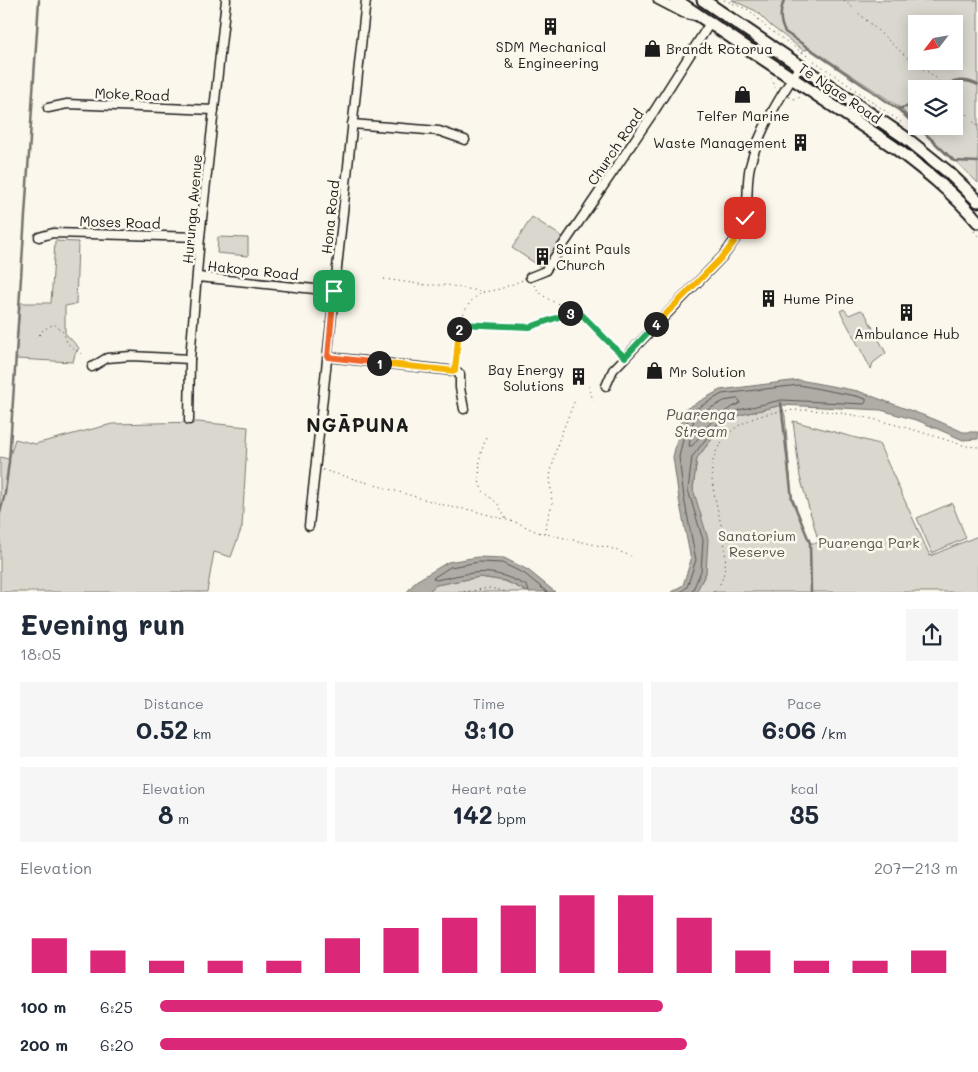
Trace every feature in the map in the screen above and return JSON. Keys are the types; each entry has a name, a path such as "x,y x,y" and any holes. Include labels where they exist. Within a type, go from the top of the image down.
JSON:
{"highway":[{"name":"Te Ngae Road","path":"676,0 894,147 928,173 963,205 976,221"},
{"name":"Te Ngae Road","path":"703,0 917,146 947,170 978,200"}],"street":[{"name":"Hurunga Avenue","path":"189,420 190,359 200,237 226,0"},
{"name":"Hona Road","path":"309,526 366,0"},
{"path":"658,0 683,13 706,20"},
{"name":"Church Road","path":"530,277 544,271 578,224 659,105 706,20"},
{"path":"606,386 613,370 724,255 734,242 745,218 747,184 756,148 764,129 800,66"},
{"name":"Moke Road","path":"48,108 67,104 214,110"},
{"path":"352,124 438,131 465,140"},
{"name":"Moses Road","path":"39,237 53,233 200,237"},
{"name":"Hakopa Road","path":"198,277 334,291"},
{"path":"92,367 107,358 115,357 190,359"},
{"path":"328,357 455,371 460,374 460,388 464,409"}],"path":[{"path":"844,0 909,59 938,80"},
{"path":"770,74 774,87 777,89"},
{"path":"790,97 794,99 805,98"},
{"path":"963,110 978,127"},
{"path":"976,221 978,236"},
{"path":"455,371 457,335 467,307 477,295 500,289 530,277 543,296 561,305 573,306 610,345 625,357"},
{"path":"384,279 426,285 447,285 484,292"},
{"path":"460,324 530,327 566,314 579,312"},
{"path":"36,338 43,330 54,324 64,333 67,344 81,354"},
{"path":"589,386 594,400"},
{"path":"544,533 552,504 550,476 558,442 576,400"},
{"path":"714,592 718,589 724,574 726,556 712,478 713,464 718,446 725,436 744,422 782,412 804,410 835,412 879,420 966,446 978,447"},
{"path":"486,438 480,456 479,481 482,490 498,504 506,520"},
{"path":"315,468 451,507 471,510 544,533 610,548 631,556"},
{"path":"464,592 490,588 506,592"}],"green space":[{"path":"732,0 978,0 978,183 928,135 963,135 963,80 908,80 908,116 898,106 812,49 803,50 771,26 756,11"},
{"path":"532,217 564,238 544,269 512,248"},
{"path":"218,237 248,238 248,256 217,253"},
{"path":"55,241 78,242 76,304 65,306 65,333 79,348 73,362 16,359 20,303 51,303"},
{"path":"844,309 849,315 861,310 865,313 886,353 873,363 871,369 840,311"},
{"path":"782,405 785,416 792,499 810,543 819,543 800,477 793,421 879,444 930,556 978,536 978,592 696,592 706,573 693,489 697,458 723,425 740,415"},
{"path":"198,422 248,427 242,527 231,557 214,552 207,592 0,592 0,457 9,459 15,439 35,444 112,424"},
{"path":"952,503 966,538 932,553 917,518"},
{"path":"480,577 505,581 528,592 428,592 436,585"}],"water":[{"name":"Puarenga Stream","path":"799,380 858,391 963,432 978,432 978,439 963,440 919,421 881,410 782,405 740,415 723,425 697,458 693,489 708,539 706,573 696,592 671,592 683,585 691,560 673,457 684,410 720,390"},
{"path":"478,557 504,558 528,570 555,592 528,592 505,581 480,577 436,585 428,592 407,592 416,581 448,562"}],"waterway":[{"path":"0,513 9,462 39,0"},
{"path":"784,0 781,16 785,32 898,109 908,118"},
{"path":"963,81 978,85"},
{"path":"898,109 908,106"},
{"path":"927,135 954,161 978,162"},
{"path":"781,403 792,499 810,543 811,592"}],"place":[{"name":"SDM Mechanical & Engineering","path":"551,26"},
{"name":"Brandt Rotorua","path":"652,48"},
{"name":"Telfer Marine","path":"743,95"},
{"name":"Waste Management","path":"801,142"},
{"name":"Saint Pauls Church","path":"542,256"},
{"name":"Hume Pine","path":"769,298"},
{"name":"Ambulance Hub","path":"907,313"},
{"name":"Mr Solution","path":"655,371"},
{"name":"Bay Energy Solutions","path":"578,377"}],"district":[{"name":"NGĀPUNA","path":"358,424"}],"route":[{"path":"334,291 328,357 455,371 457,335 460,324 530,327 566,314 579,312 610,345 625,357 724,255 734,242 745,218"}],"park label":[{"name":"Puarenga Park","path":"869,542"},
{"name":"Sanatorium Reserve","path":"757,544"}]}
